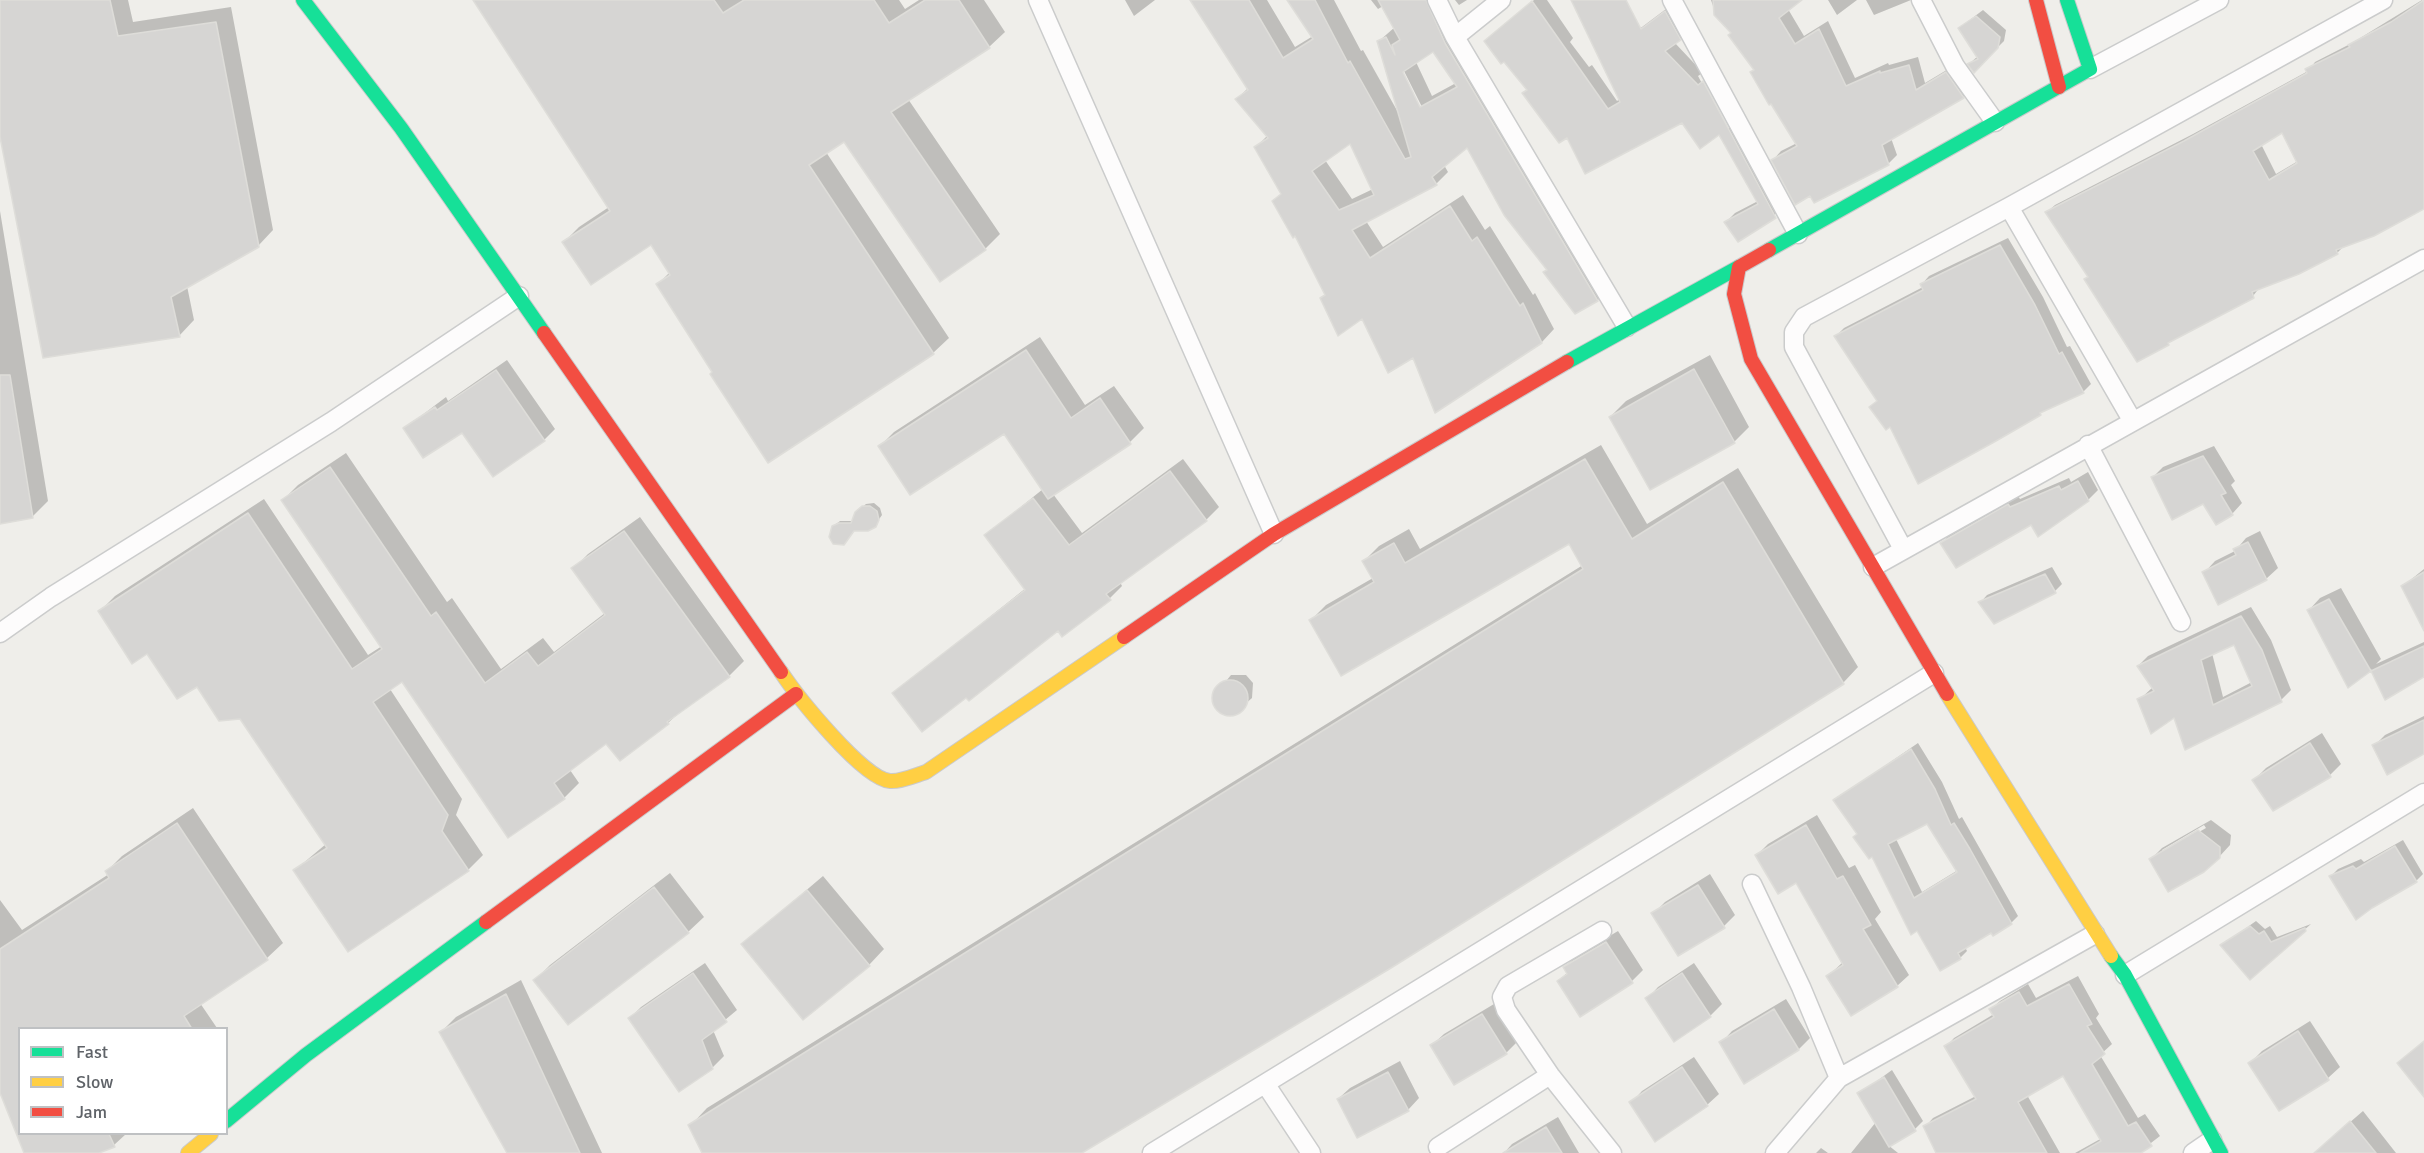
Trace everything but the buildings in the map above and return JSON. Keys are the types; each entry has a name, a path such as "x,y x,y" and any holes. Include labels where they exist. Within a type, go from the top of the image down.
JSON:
{"street":[{"path":"303,0 401,128 796,694 867,772 890,781 926,772 1275,534 1627,327 1739,267 2090,69 2219,0"},
{"path":"1038,0 1275,534"},
{"path":"1437,0 1455,37 1627,327"},
{"path":"1455,37 1501,0"},
{"path":"1672,0 1798,234"},
{"path":"1921,0 1954,66 1995,122"},
{"path":"2036,0 2059,87"},
{"path":"2067,0 2090,69"},
{"path":"1903,549 1794,347 1794,332 1804,316 2009,207 2383,0"},
{"path":"2009,207 2132,420"},
{"path":"1873,567 2132,420 2424,259"},
{"path":"1739,267 1734,294 1751,359 1934,673 2095,934 2125,975 2216,1146 2193,1153"},
{"path":"0,633 51,597 330,422 519,296"},
{"path":"2088,445 2181,622"},
{"path":"1152,1153 1934,673"},
{"path":"228,1119 306,1055 796,694"},
{"path":"2125,975 2424,793"},
{"path":"1752,884 1801,987 1839,1078"},
{"path":"1602,931 1508,986 1502,997 1506,1010 1550,1075 1612,1153"},
{"path":"1775,1153 1839,1078 2095,934"},
{"path":"1438,1147 1550,1075"},
{"path":"1266,1084 1311,1153"},
{"path":"188,1153 210,1135"}],"traffic: fast":[{"path":"303,0 401,128 544,333"},
{"path":"1769,250 2090,69 2067,0"},
{"path":"1567,362 1739,267"},
{"path":"228,1119 306,1055 486,922"},
{"path":"2111,956 2125,975 2221,1153"}],"traffic: slow":[{"path":"781,672 815,717 848,752 878,777 894,781 926,772 1124,637"},
{"path":"1947,694 2111,956"},
{"path":"188,1153 210,1135"}],"traffic: jam":[{"path":"2036,0 2059,87"},
{"path":"1769,250 1739,267 1734,294 1751,359 1947,694"},
{"path":"544,333 781,672"},
{"path":"1124,637 1274,534 1567,362"},
{"path":"486,922 796,694"}]}
